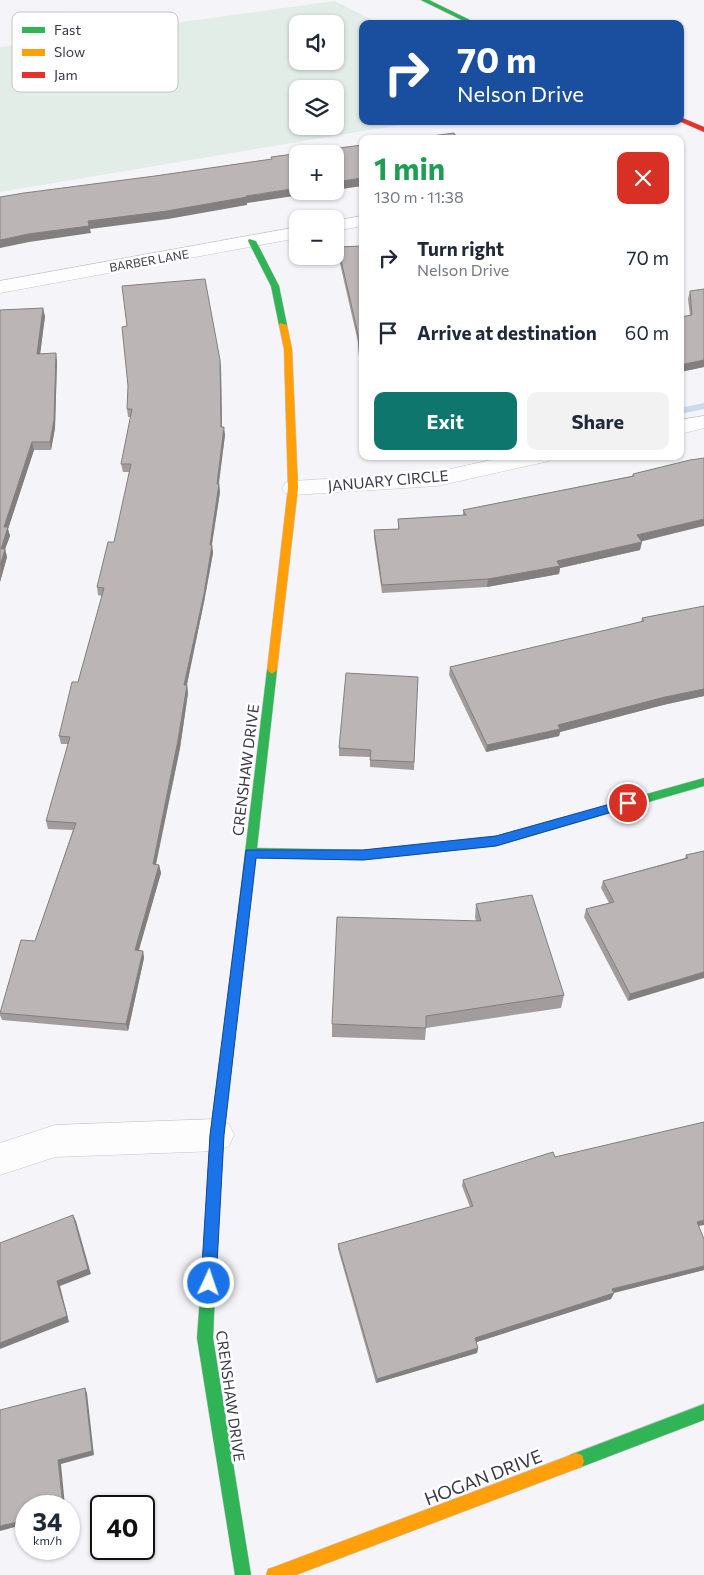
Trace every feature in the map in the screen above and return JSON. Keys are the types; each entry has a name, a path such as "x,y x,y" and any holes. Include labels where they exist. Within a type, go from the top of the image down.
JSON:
{"street":[{"path":"424,0 466,20"},
{"path":"684,121 704,130"},
{"path":"344,224 359,221"},
{"name":"BARBER LANE","path":"0,287 289,234"},
{"name":"CRENSHAW DRIVE","path":"243,1575 206,1338 217,1135 293,488 288,349 275,286 252,241"},
{"path":"684,426 704,422"},
{"name":"JANUARY CIRCLE","path":"293,488 437,478 523,460"},
{"path":"250,853 363,855 496,841 704,782"},
{"path":"0,1159 55,1141 217,1135"},
{"name":"HOGAN DRIVE","path":"274,1575 704,1412"}],"shaded area":[{"path":"335,1 372,20 359,20 359,125 399,125 344,134 344,80 289,80 289,135 340,135 0,192 0,47 12,45 12,92 178,92 178,23"}],"building":[{"path":"454,133 455,135 439,135"},
{"path":"359,145 359,178 344,181 344,147"},
{"path":"289,155 289,189 167,211 88,221 89,226 28,234 0,240 0,197 272,159 271,157"},
{"path":"359,246 359,348 358,334 342,265 344,265 344,247"},
{"path":"205,279 220,360 221,427 224,427 217,484 219,484 204,594 184,685 187,685 178,740 153,864 159,865 135,950 143,951 126,1024 0,1013 21,940 35,941 76,823 46,821 70,737 59,736 72,682 78,682 104,588 97,587 108,542 114,542 131,464 121,464 132,409 127,409 128,386 122,327 127,326 122,286"},
{"path":"704,289 704,360 684,364 684,316 692,315 690,291"},
{"path":"43,308 37,354 56,353 54,420 50,442 32,442 4,527 8,527 1,549 5,549 0,566 0,310"},
{"path":"704,458 704,519 637,535 642,542 557,561 560,566 488,579 382,585 374,530 399,529 398,519 466,515 463,510 634,476 633,474"},
{"path":"704,606 704,689 665,697 558,725 560,729 487,745 450,667 644,621 642,618"},
{"path":"346,673 418,677 414,762 370,760 371,750 339,748"},
{"path":"704,851 704,972 630,994 586,909 614,902 603,881 688,858 686,855"},
{"path":"532,895 564,995 426,1016 426,1028 332,1024 337,917 481,921 476,904"},
{"path":"704,1122 704,1220 697,1222 704,1239 704,1266 612,1289 614,1293 475,1338 478,1348 377,1379 338,1244 473,1206 463,1180 553,1152 555,1157"},
{"path":"73,1215 88,1269 57,1281 67,1316 0,1343 0,1243"},
{"path":"85,1388 92,1451 58,1460 62,1495 15,1495 15,1523 0,1526 0,1410"}],"waterway":[{"path":"684,410 704,406"}],"traffic: fast":[{"path":"424,0 466,20"},
{"path":"252,241 275,286 283,325"},
{"path":"229,1036 272,670"},
{"path":"250,853 363,855 496,841 704,782"},
{"path":"209,1270 205,1338 243,1575"},
{"path":"576,1461 704,1412"}],"traffic: slow":[{"path":"272,670 293,488 288,349 283,325"},
{"path":"274,1575 576,1461"}],"traffic: jam":[{"path":"684,121 704,130"},
{"path":"209,1270 217,1135 229,1036"}],"route":[{"path":"209,1283 217,1135 250,853 363,855 496,841 628,803"}]}
